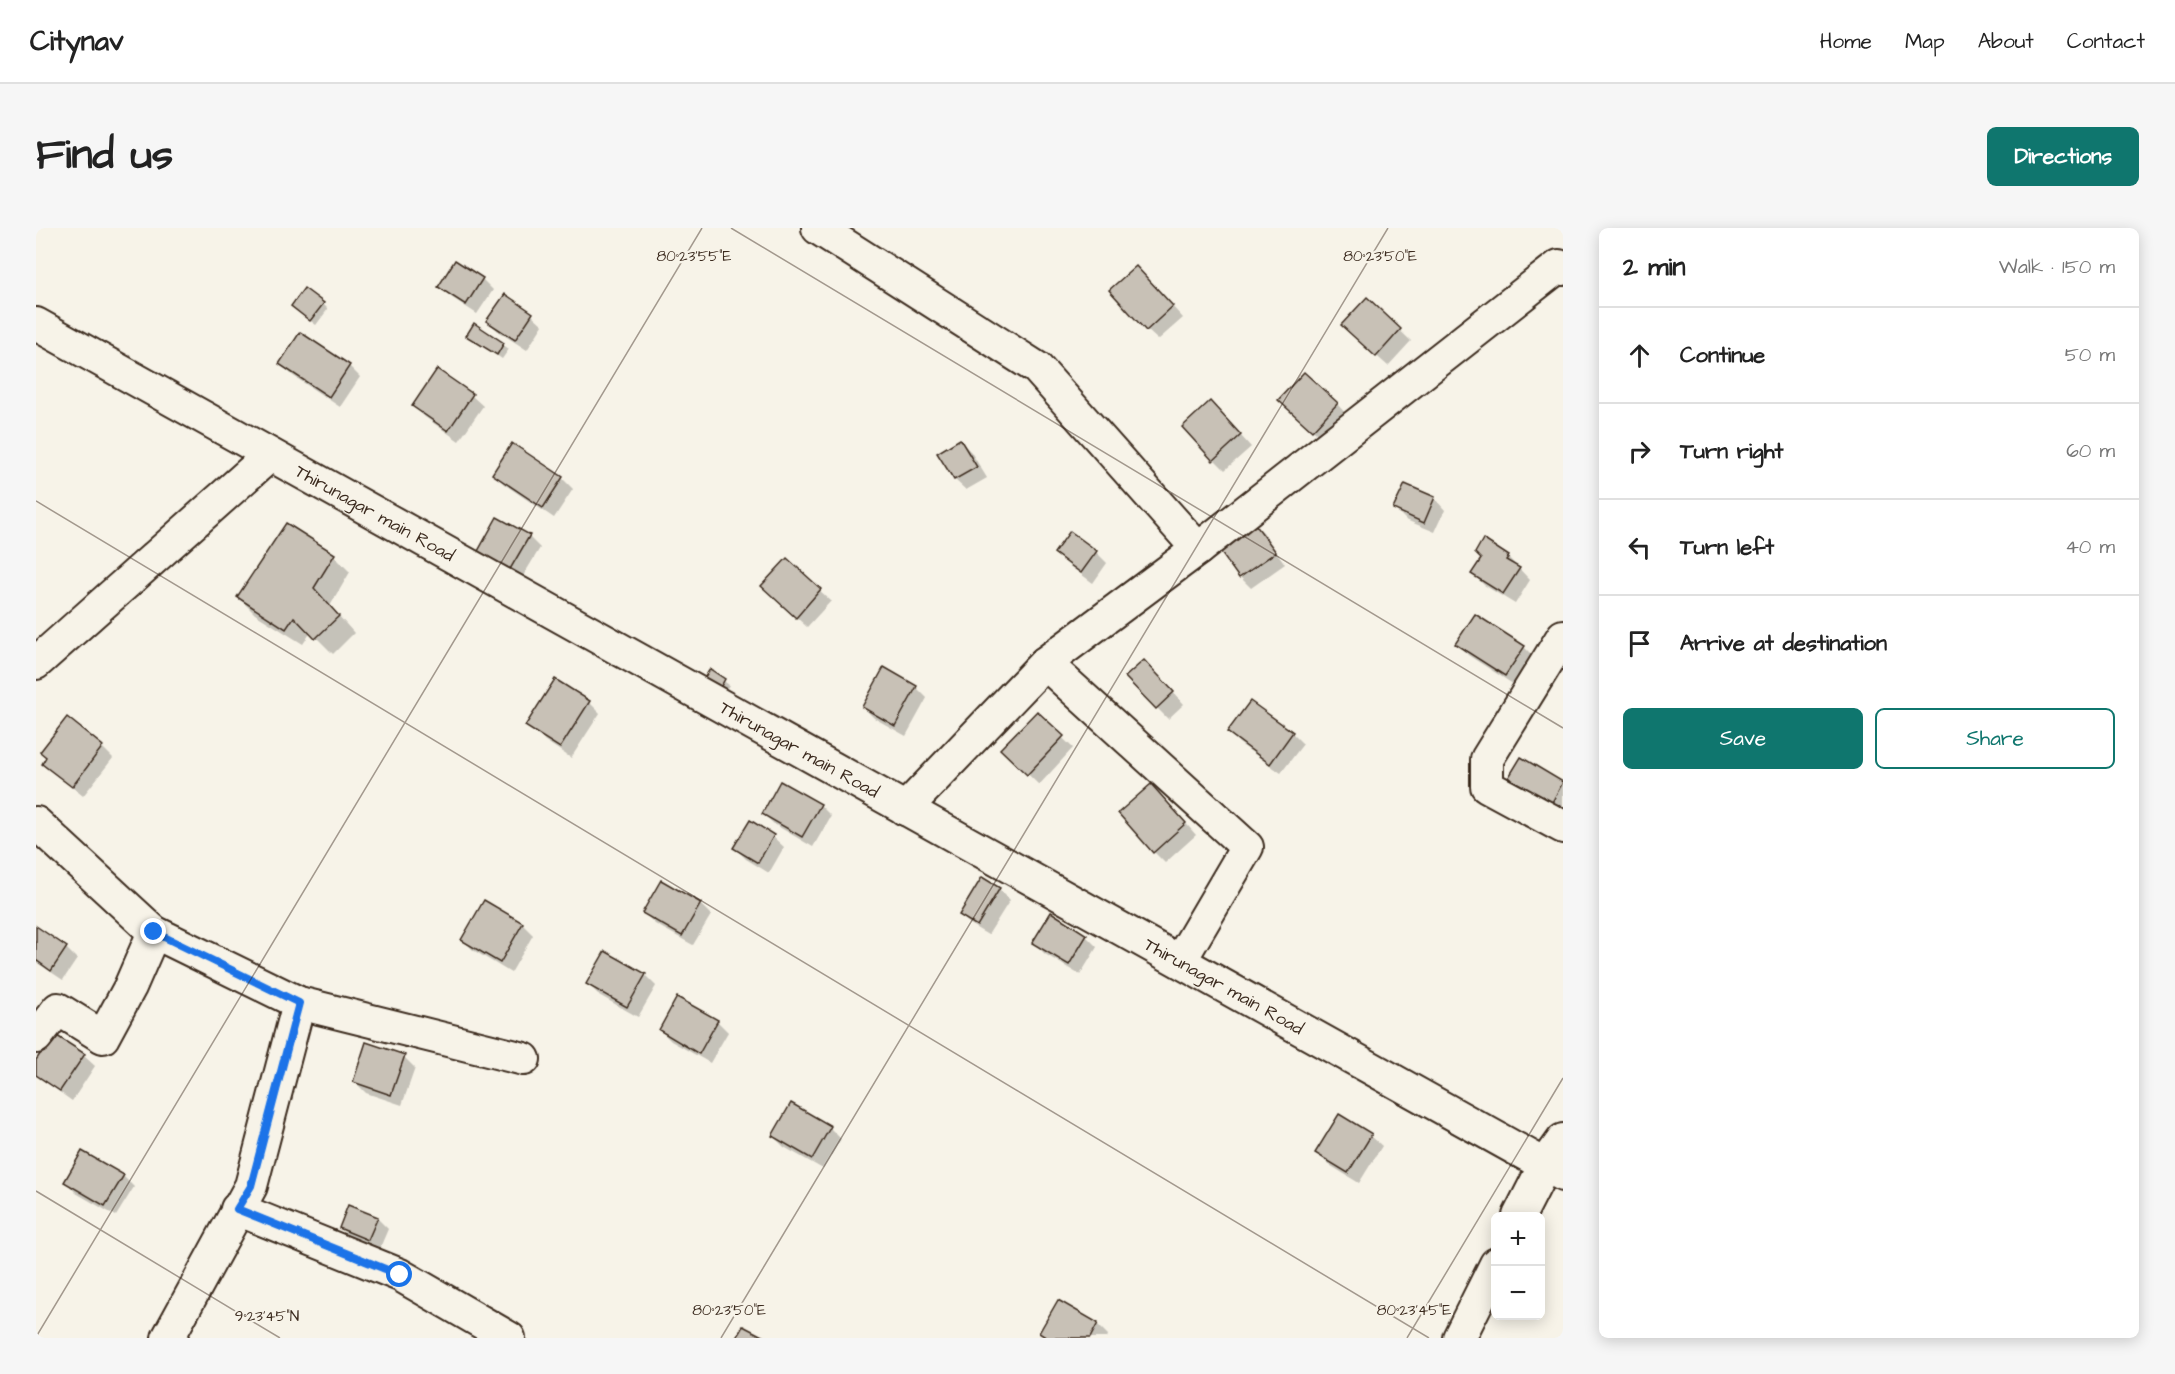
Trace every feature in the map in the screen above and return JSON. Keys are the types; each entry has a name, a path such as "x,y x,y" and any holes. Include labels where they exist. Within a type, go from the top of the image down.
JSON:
{"street":[{"path":"818,228 1037,368 1198,549"},
{"path":"905,809 1045,663 1198,549 1559,266 1563,268"},
{"name":"Thirunagar main Road","path":"36,324 1554,1170"},
{"path":"36,663 270,455"},
{"path":"1563,636 1487,759 1487,786 1563,827"},
{"path":"1045,663 1247,847 1180,961"},
{"path":"36,823 154,932 299,1003 524,1059"},
{"path":"36,1037 58,1009 103,1037 130,987 154,932"},
{"path":"168,1338 251,1186 299,1003"},
{"path":"1522,1212 1554,1170 1563,1140"},
{"path":"237,1209 400,1275 508,1338"},
{"path":"1459,1338 1495,1266"}],"building":[{"path":"455,260 483,278 466,305 438,287"},
{"path":"1136,266 1173,306 1146,331 1109,290"},
{"path":"304,288 324,303 310,321 291,306"},
{"path":"505,294 533,313 515,340 486,321"},
{"path":"1367,297 1401,329 1376,357 1341,325"},
{"path":"474,323 504,343 497,355 466,336"},
{"path":"300,332 350,365 329,397 279,364"},
{"path":"437,369 473,394 448,431 412,406"},
{"path":"1304,372 1338,403 1312,431 1278,400"},
{"path":"1210,401 1241,435 1213,461 1182,427"},
{"path":"960,439 977,467 954,480 937,453"},
{"path":"512,443 563,477 543,508 492,474"},
{"path":"1405,484 1435,497 1424,523 1393,509"},
{"path":"497,517 530,535 509,571 477,553"},
{"path":"1252,520 1276,552 1239,578 1216,546"},
{"path":"286,523 335,554 314,588 339,616 315,639 294,617 286,629 237,597"},
{"path":"1070,531 1097,551 1081,573 1054,553"},
{"path":"1483,539 1509,556 1506,560 1520,568 1503,594 1471,574 1481,559 1475,553"},
{"path":"787,558 821,589 796,618 761,586"},
{"path":"1475,614 1525,646 1505,676 1455,644"},
{"path":"1144,660 1174,692 1156,709 1125,677"},
{"path":"884,667 917,686 895,726 862,707"},
{"path":"710,669 725,679 717,693 701,683"},
{"path":"555,679 590,701 560,748 525,726"},
{"path":"1250,701 1293,732 1270,764 1227,732"},
{"path":"1037,711 1064,736 1027,775 1000,749"},
{"path":"67,717 103,746 72,787 42,764 46,757 40,752"},
{"path":"1521,757 1563,782 1550,806 1507,780"},
{"path":"780,781 821,804 802,837 762,814"},
{"path":"1151,784 1186,823 1153,853 1118,813"},
{"path":"750,820 774,835 758,863 733,848"},
{"path":"982,877 1000,888 977,926 959,915"},
{"path":"661,880 701,903 682,936 642,913"},
{"path":"484,900 523,923 500,963 461,940"},
{"path":"1051,912 1087,935 1069,965 1032,943"},
{"path":"36,926 67,947 51,971 36,960"},
{"path":"605,951 646,974 627,1007 586,984"},
{"path":"677,997 718,1020 699,1054 659,1030"},
{"path":"54,1034 85,1054 60,1091 36,1075 36,1060"},
{"path":"366,1042 405,1055 391,1095 353,1082"},
{"path":"791,1103 831,1126 812,1159 772,1136"},
{"path":"1339,1114 1372,1134 1348,1173 1315,1153"},
{"path":"82,1151 124,1175 105,1206 64,1182"},
{"path":"348,1205 378,1217 368,1240 339,1228"},
{"path":"1058,1300 1098,1323 1090,1338 1047,1338 1039,1333"},
{"path":"743,1326 766,1338 736,1338"}],"route":[{"path":"154,932 299,1003 290,1030 251,1186 237,1209 400,1275"}]}
